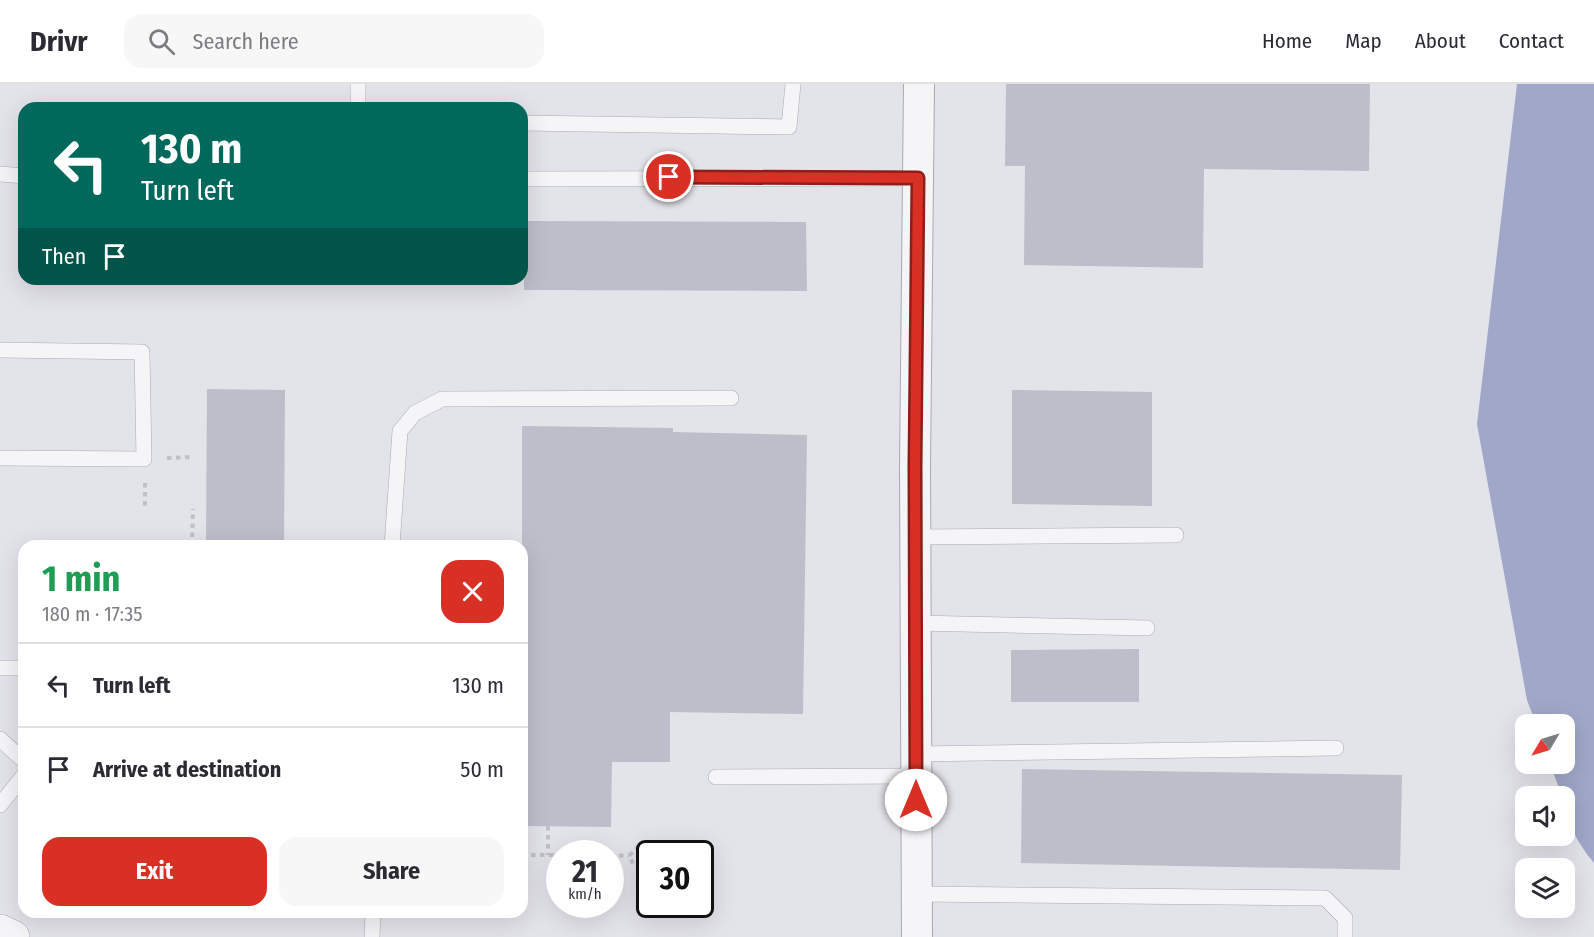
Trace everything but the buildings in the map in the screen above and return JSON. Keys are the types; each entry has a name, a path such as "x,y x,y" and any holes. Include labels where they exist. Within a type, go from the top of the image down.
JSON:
{"street":[{"path":"917,937 915,537 919,84"},
{"path":"0,931 13,937"}],"lane":[{"path":"358,84 358,102"},
{"path":"528,123 789,127 793,84"},
{"path":"0,174 18,176"},
{"path":"528,179 918,178"},
{"path":"0,350 142,352 144,459 0,458"},
{"path":"392,540 400,431 415,413 442,399 731,398"},
{"path":"915,537 1176,535"},
{"path":"915,623 1147,628"},
{"path":"0,668 18,668"},
{"path":"0,739 18,756"},
{"path":"716,777 916,765 1336,748"},
{"path":"0,805 18,782"},
{"path":"916,894 1325,898 1345,918 1344,937"},
{"path":"372,937 373,918"}],"path":[{"path":"192,540 193,509"},
{"path":"548,826 548,840"},
{"path":"624,856 629,856 636,849"},
{"path":"528,855 546,855"},
{"path":"629,856 636,865"}],"water":[{"path":"1517,84 1594,84 1594,863 1575,835 1575,786 1558,786 1554,774 1575,774 1575,714 1532,714 1527,700 1477,424"}],"route":[{"path":"669,177 918,178 915,466 916,800"}]}
